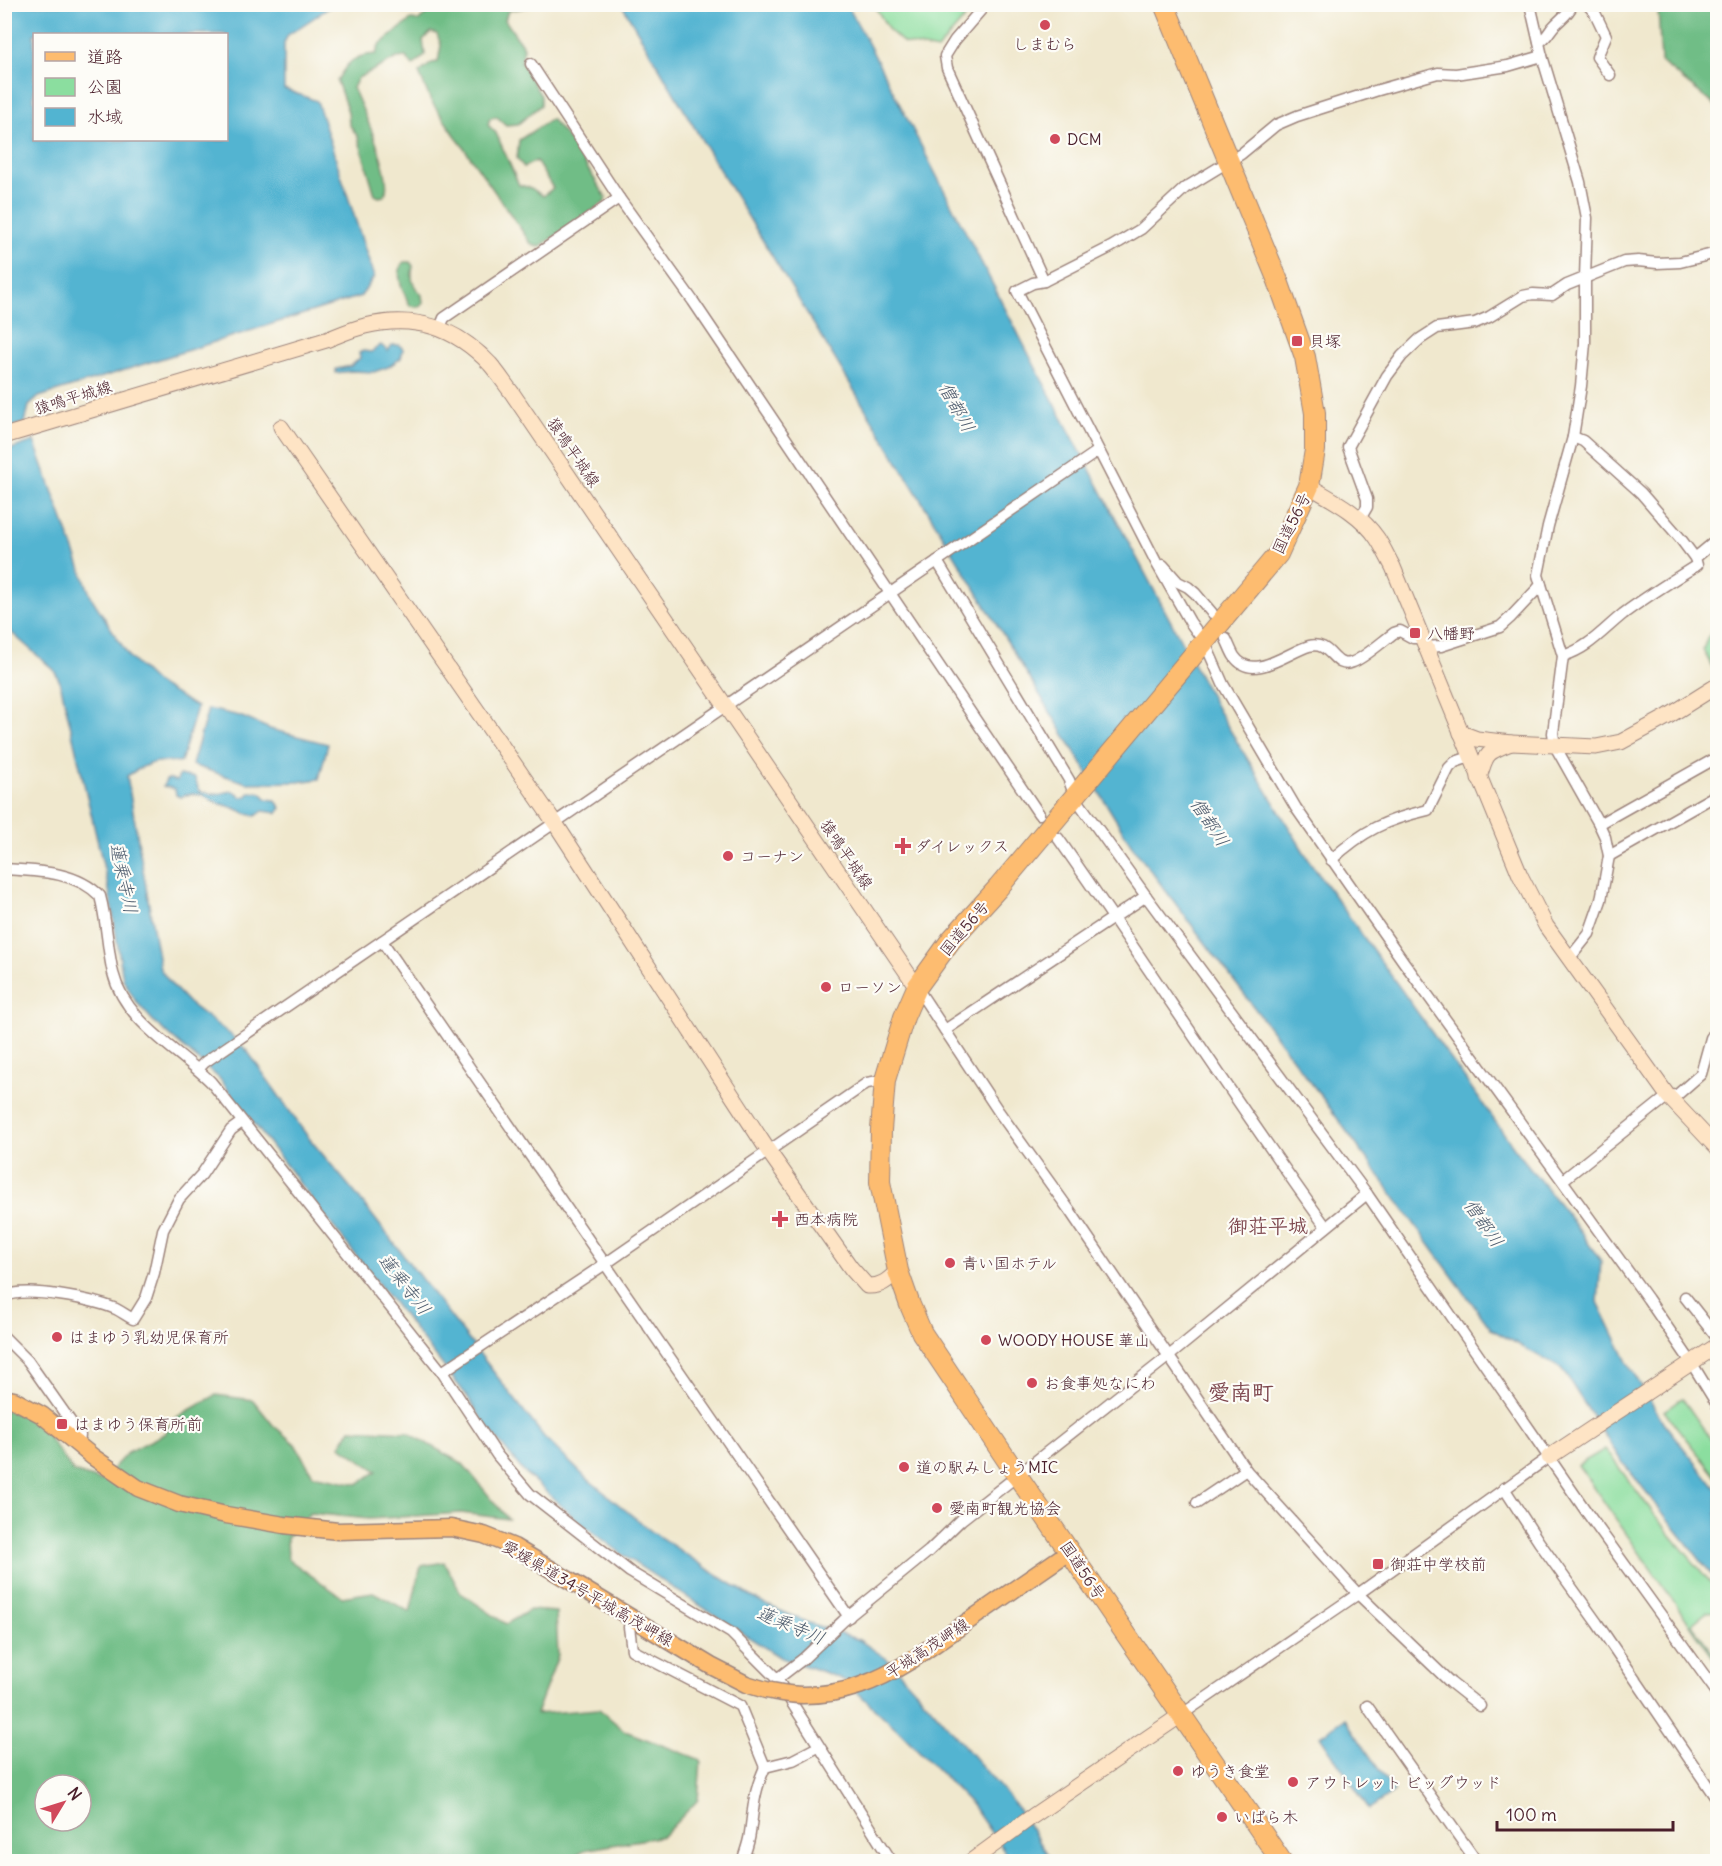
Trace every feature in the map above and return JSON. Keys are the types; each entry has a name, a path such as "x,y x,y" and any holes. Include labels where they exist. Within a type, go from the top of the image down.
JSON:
{"highway":[{"name":"国道56号","path":"1164,4 1278,282 1305,357 1316,413 1315,450 1309,486 1278,554 998,888 951,940 917,987 904,1017 885,1080 880,1182 898,1271 922,1333 1282,1862"}],"main road":[{"name":"愛媛県道34号平城高茂岬線","path":"4,1398 14,1400 42,1414 93,1457 138,1488 179,1504 285,1525 338,1531 451,1528 484,1535 514,1547 711,1666 746,1684 771,1685"},
{"name":"平城高茂岬線","path":"771,1685 800,1695 830,1694 859,1687 885,1676 912,1660 1070,1551"}],"street":[{"path":"986,4 955,40 945,56 947,68 1044,280"},
{"path":"1530,4 1542,56 1580,182 1587,218 1585,344 1581,386 1573,437 1538,575 1563,656 1553,733 1555,746 1599,824 1605,837 1609,856 1601,900 1589,934 1569,959"},
{"path":"1539,42 1545,39 1554,25 1569,13 1573,4"},
{"path":"1587,4 1595,13 1606,36 1597,57 1610,75"},
{"path":"1542,56 1508,66 1456,74 1438,73 1296,116 1276,125 1229,161 1185,188 1141,229 1111,247 1017,291 1095,453 1223,684 1296,808 1409,970 1563,1180 1687,1364 1718,1406"},
{"path":"531,64 619,198 693,301 1039,814"},
{"path":"440,328 444,318 619,198"},
{"path":"1360,519 1367,507 1367,499 1348,447 1387,376 1402,356 1420,339 1437,328 1475,323 1523,296 1552,295 1567,285 1624,262 1680,262 1717,253"},
{"name":"猿鳴平城線","path":"4,436 326,340 365,326 393,322 426,323 462,339 490,364 917,987"},
{"path":"281,427 555,823 768,1152 851,1268 867,1286 876,1287 898,1271"},
{"path":"1563,656 1578,651 1622,615 1697,565 1695,558 1680,538 1641,493 1583,441 1573,437"},
{"path":"202,1065 1095,453"},
{"path":"1309,486 1340,504 1360,519 1376,536 1393,567 1520,875 1546,926 1668,1096 1718,1149"},
{"path":"1695,558 1718,539"},
{"path":"940,559 1069,780 1081,790 1146,896 1367,1194 1552,1455 1588,1514 1718,1694"},
{"path":"1157,564 1163,565 1178,582 1188,587 1212,614"},
{"path":"1226,639 1239,662 1253,667 1264,666 1310,646 1320,645 1326,648 1338,662 1344,664 1353,662 1400,631 1424,643 1441,646 1500,627 1540,585"},
{"path":"1461,733 1477,739 1511,743 1596,747 1621,742 1718,686"},
{"path":"1479,778 1483,763 1491,750 1511,743"},
{"path":"1331,860 1349,843 1370,829 1397,817 1428,810 1449,768 1455,762 1470,757"},
{"path":"1599,824 1718,757"},
{"path":"1609,856 1718,794"},
{"path":"1058,838 1114,917 1288,1176 1326,1227"},
{"path":"4,869 37,871 72,878 92,887 100,896 114,974 121,994 149,1028 202,1065 211,1082 242,1122 445,1370 497,1455 530,1494 630,1572 731,1633 818,1747 892,1862"},
{"path":"945,1030 1146,896"},
{"path":"382,941 846,1619"},
{"path":"917,987 1246,1470 1358,1594 1450,1683 1480,1706"},
{"path":"1563,1180 1668,1096 1677,1095 1701,1074 1711,1038 1718,1027"},
{"path":"445,1370 605,1264 867,1083 885,1080"},
{"path":"4,1298 15,1292 56,1294 116,1309 133,1319 146,1298 154,1274 163,1230 179,1199 202,1174 231,1130 242,1122"},
{"path":"771,1685 846,1619 929,1551 961,1520 1169,1356 1367,1194"},
{"path":"1685,1297 1718,1339"},
{"path":"4,1337 28,1361 80,1435 78,1445"},
{"path":"970,1862 1031,1817 1358,1594 1504,1488 1718,1345"},
{"path":"1197,1503 1246,1470"},
{"path":"1504,1488 1718,1801"},
{"path":"629,1627 632,1650 740,1706 765,1767 756,1787 750,1835 742,1862"},
{"path":"1367,1706 1478,1862"},
{"path":"765,1767 793,1760 818,1747"}],"green space":[{"path":"1663,4 1717,5 1717,109 1661,62 1658,8"},
{"path":"447,5 537,5 508,11 505,20 524,48 521,62 541,96 541,105 518,124 506,125 497,117 490,118 488,125 496,133 519,185 531,188 543,196 553,188 536,161 524,167 517,159 519,140 551,119 570,141 606,197 605,202 539,247 532,245 431,101 419,73 432,63 438,62 441,45 437,34 431,32 423,40 425,55 413,66 406,57 397,58 358,78 353,88 382,160 386,187 384,196 375,195 358,137 349,124 348,112 337,81 352,61 362,56 376,54 379,45 411,20 419,21 427,13"},
{"path":"874,5 976,5 937,50 904,43 889,30"},
{"path":"404,262 410,262 413,266 413,282 422,295 423,303 420,307 410,306 403,290 399,272"},
{"path":"1717,626 1717,670 1715,672 1703,650 1707,638"},
{"path":"216,1395 253,1400 273,1425 295,1444 313,1475 358,1484 377,1471 340,1446 351,1429 407,1432 463,1464 508,1519 461,1513 369,1519 310,1513 287,1538 288,1559 342,1597 373,1592 410,1612 421,1566 444,1562 461,1593 506,1624 530,1610 556,1612 558,1656 536,1714 599,1709 625,1731 701,1760 698,1800 663,1836 584,1850 566,1861 5,1861 4,1409 37,1421 74,1472 101,1481 128,1452 164,1434 175,1418"},
{"path":"1682,1398 1717,1448 1717,1478 1664,1411"},
{"path":"1605,1449 1663,1526 1717,1590 1717,1611 1707,1612 1692,1624 1717,1659 1717,1663 1578,1465"}],"water":[{"path":"5,5 333,5 288,35 284,43 284,89 317,101 374,277 361,296 39,397 29,406 25,423 5,429"},
{"name":"僧都川","path":"622,5 847,5 1039,374 1219,712 1310,862 1515,1149 1601,1261 1598,1302 1628,1364 1663,1422 1717,1490 1717,1581 1620,1459 1562,1369 1491,1329 1318,1092 1132,846 716,164"},
{"path":"381,345 388,351 392,345 399,345 403,349 401,358 388,367 374,372 336,373 336,369 351,366 360,358 359,353 371,352"},
{"name":"蓮乗寺川","path":"34,441 91,597 130,658 156,683 197,707 181,762 152,763 127,776 160,969 189,1003 231,1035 248,1052 308,1137 355,1193 544,1437 584,1476 651,1531 711,1571 760,1602 806,1622 859,1640 887,1659 1016,1806 1052,1861 1011,1861 972,1805 899,1731 844,1680 781,1658 630,1560 577,1520 523,1471 220,1079 154,1022 135,1000 123,979 109,890 60,682 54,670 5,627 5,451"},
{"path":"208,709 240,716 270,729 328,744 319,779 298,782 247,783 192,765"},
{"path":"179,775 195,778 199,791 216,794 232,791 241,797 247,796 250,792 261,793 267,799 275,800 281,808 277,813 263,811 256,816 199,794 180,797 176,795 175,789 163,786 166,780 177,781"},
{"path":"1345,1719 1394,1792 1369,1809 1320,1736"}],"place":[{"name":"しまむら","path":"1045,25"},
{"name":"DCM","path":"1055,139"},
{"name":"貝塚","path":"1297,341"},
{"name":"八幡野","path":"1415,633"},
{"name":"ダイレックス","path":"903,846"},
{"name":"コーナン","path":"728,856"},
{"name":"ローソン","path":"826,987"},
{"name":"西本病院","path":"780,1219"},
{"name":"青い国ホテル","path":"950,1263"},
{"name":"はまゆう乳幼児保育所","path":"57,1337"},
{"name":"WOODY HOUSE 華山","path":"986,1340"},
{"name":"お食事処なにわ","path":"1032,1383"},
{"name":"はまゆう保育所前","path":"62,1424"},
{"name":"道の駅みしょうMIC","path":"904,1467"},
{"name":"愛南町観光協会","path":"937,1508"},
{"name":"御荘中学校前","path":"1378,1564"},
{"name":"ゆうき食堂","path":"1178,1771"},
{"name":"アウトレット ビッグウッド","path":"1293,1782"},
{"name":"いばら木","path":"1222,1817"}],"district":[{"name":"御荘平城","path":"1268,1225"},
{"name":"愛南町","path":"1241,1392"}]}
